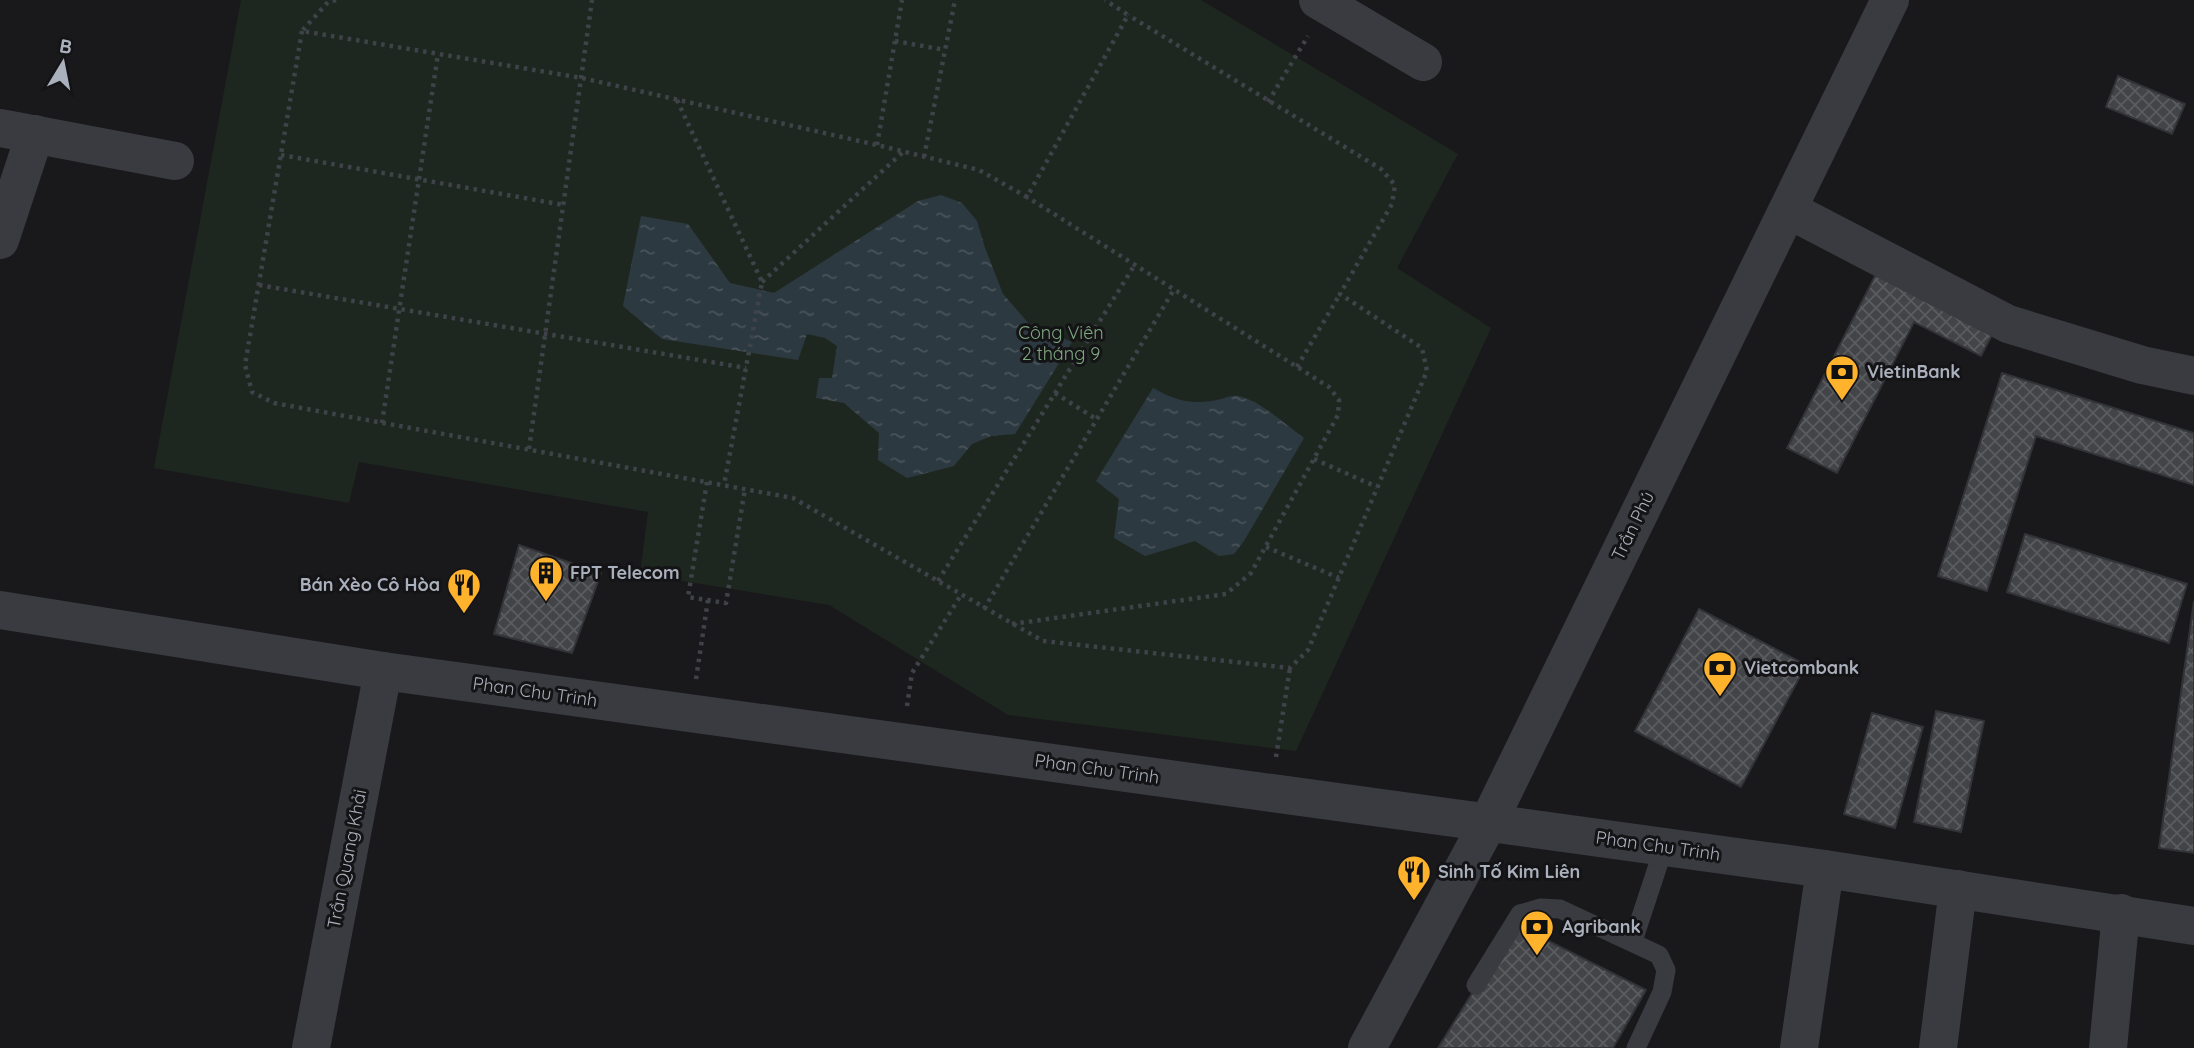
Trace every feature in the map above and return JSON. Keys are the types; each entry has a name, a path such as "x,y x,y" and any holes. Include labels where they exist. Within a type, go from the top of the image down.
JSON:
{"street":[{"path":"1318,0 1423,62"},
{"name":"Trần Phú","path":"1367,1048 1488,823 1890,0"},
{"path":"0,240 18,131 175,161"},
{"path":"1788,210 2008,324 2143,365 2194,376"},
{"name":"Phan Chu Trinh","path":"0,610 383,671 1825,869 2194,926"},
{"name":"Trần Quang Khải","path":"311,1048 383,671"},
{"path":"1799,1048 1825,869"},
{"path":"1938,1048 1958,889"},
{"path":"2108,1048 2121,913"}],"lane":[{"path":"1633,941 1664,847"},
{"path":"1476,985 1520,914 1541,908 1560,909 1659,955 1666,970 1662,992 1636,1048"}],"path":[{"path":"336,0 328,2 302,31 245,365 252,392 274,403 793,498 1043,641 1290,668"},
{"path":"529,449 592,0"},
{"path":"877,145 902,0"},
{"path":"924,157 955,0"},
{"path":"1105,0 1381,169 1395,185 1391,204 1297,368"},
{"path":"1027,198 1128,15"},
{"path":"302,31 582,78 979,170 1329,387 1339,400 1338,415 1251,573 1226,594 1012,624"},
{"path":"1268,102 1306,39"},
{"path":"895,41 945,50"},
{"path":"382,423 438,54"},
{"path":"677,100 762,282 724,485"},
{"path":"762,282 902,152"},
{"path":"281,155 564,205"},
{"path":"938,581 1134,266"},
{"path":"259,285 746,368"},
{"path":"984,609 1173,291"},
{"path":"1270,793 1290,668 1308,650 1427,371 1422,348 1340,294"},
{"path":"1055,393 1096,419"},
{"path":"1314,458 1377,487"},
{"path":"707,482 688,597 726,603 745,489"},
{"path":"1266,547 1339,578"},
{"path":"901,743 912,674 961,595"},
{"path":"691,713 708,600"}],"green space":[{"name":"Công Viên 2 tháng 9","path":"241,0 1201,0 1458,154 1397,268 1491,328 1296,751 1008,715 829,605 640,574 648,512 359,462 349,503 154,468"}],"water":[{"path":"941,195 962,203 977,221 1003,294 1029,324 1072,342 1015,434 991,436 972,444 954,466 907,478 878,460 879,433 844,403 816,398 819,378 832,378 837,346 825,338 807,334 798,360 662,339 623,306 641,216 688,224 730,283 774,293 918,201"},
{"path":"1153,388 1191,402 1236,396 1246,398 1263,407 1304,438 1234,554 1219,556 1195,541 1145,556 1114,538 1119,499 1096,481"}],"building":[{"path":"2118,76 2185,104 2172,134 2106,107"},
{"name":"VietinBank","path":"1877,272 1994,331 1981,356 1914,322 1837,473 1787,448"},
{"path":"2002,373 2194,433 2194,485 2036,436 1987,591 1938,576"},
{"path":"2025,534 2187,584 2169,643 2007,592"},
{"name":"FPT Telecom","path":"519,545 601,573 572,653 494,634"},
{"path":"2194,601 2194,853 2159,848"},
{"name":"Vietcombank","path":"1699,609 1806,665 1741,787 1635,731"},
{"path":"1936,711 1984,721 1961,832 1914,822"},
{"path":"1872,713 1923,727 1895,828 1844,814"},
{"name":"Agribank","path":"1515,924 1646,990 1613,1048 1438,1048"}],"place":[{"name":"VietinBank","path":"1842,402"},
{"name":"FPT Telecom","path":"546,603"},
{"name":"Bán Xèo Cô Hòa","path":"464,615"},
{"name":"Vietcombank","path":"1720,698"},
{"name":"Sinh Tố Kim Liên","path":"1414,902"},
{"name":"Agribank","path":"1537,957"}]}
